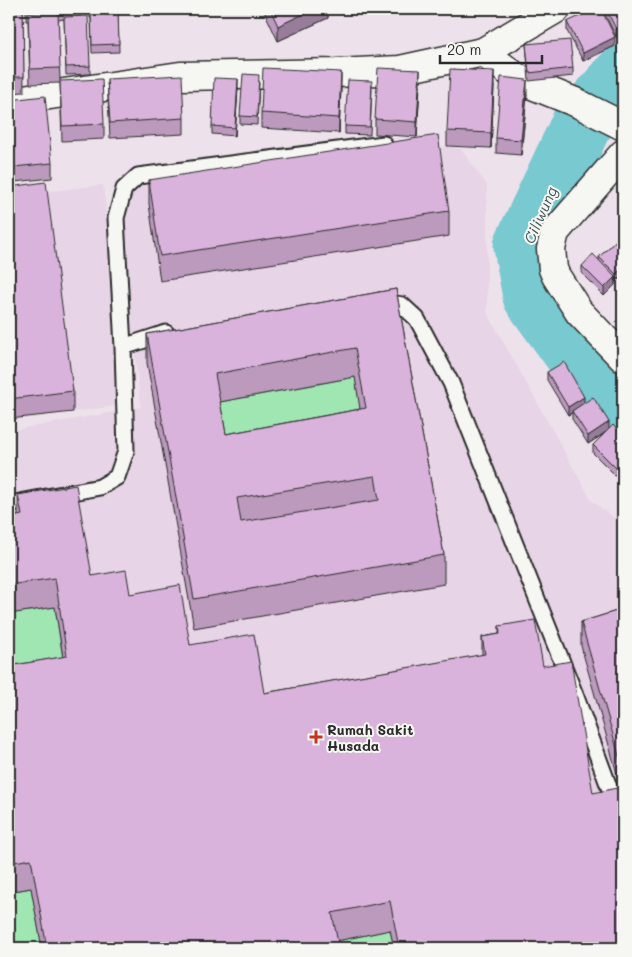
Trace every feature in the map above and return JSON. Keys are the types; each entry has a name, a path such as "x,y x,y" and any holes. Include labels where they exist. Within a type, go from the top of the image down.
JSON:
{"street":[{"path":"9,100 180,76 336,74 400,70 483,52 556,9"},
{"path":"483,52 520,80 598,113 623,126"},
{"path":"623,154 555,232 551,249 553,270 579,312 623,358"}],"lane":[{"path":"9,504 100,487 117,477 126,451 116,218 124,189 138,176 398,142"},
{"path":"362,304 381,301 402,305 417,319 451,384 576,697 623,825"},
{"path":"123,347 178,329"}],"shaded area":[{"name":"Rumah Sakit Husada","path":"427,145 461,149 487,185 487,312 591,500 623,525 623,948 9,948 9,431 141,407 114,182 348,148"},
{"path":"103,185 130,404 9,421 9,196"}],"green space":[{"path":"355,377 366,437 226,463 215,403"},
{"path":"55,607 67,685 9,695 9,614"},
{"path":"31,888 42,948 9,948 9,892"},
{"path":"390,930 394,948 333,948 332,942"}],"building":[{"path":"9,9 23,9 24,77 9,77"},
{"path":"270,9 314,9 278,26"},
{"path":"595,9 601,9 615,37 583,53 567,22"},
{"path":"606,9 623,9 623,25 616,29"},
{"path":"58,12 60,68 30,69 28,13"},
{"path":"118,12 119,44 92,45 91,13"},
{"path":"88,16 90,66 66,67 64,17"},
{"path":"570,40 573,68 529,73 526,44"},
{"path":"263,68 341,72 339,118 261,113"},
{"path":"378,68 420,70 417,122 375,119"},
{"path":"450,69 494,71 491,133 447,131"},
{"path":"243,74 259,75 257,117 240,116"},
{"path":"182,75 184,118 110,123 107,79"},
{"path":"501,77 527,80 521,140 496,138"},
{"path":"214,78 238,79 235,128 212,126"},
{"path":"102,79 104,124 62,126 60,81"},
{"path":"348,80 372,81 370,127 345,126"},
{"path":"45,96 52,163 14,167 9,123 9,100"},
{"path":"438,135 449,211 160,256 149,180"},
{"path":"46,182 73,391 9,399 9,187"},
{"path":"623,234 623,267 616,274 599,257"},
{"path":"593,254 615,277 604,288 582,266"},
{"path":"396,289 444,555 194,599 147,334","holes":["355,348 366,408 226,434 215,374","375,476 379,500 241,522 237,498"]},
{"path":"564,362 584,397 568,407 547,372"},
{"path":"593,397 609,422 588,436 572,411"},
{"path":"613,425 623,436 623,464 618,470 593,445"},
{"path":"76,485 92,576 126,570 130,594 180,585 190,645 254,634 264,693 485,654 482,637 500,634 499,626 535,620 543,666 571,661 593,793 617,788 623,828 623,948 399,948 390,901 332,913 339,948 47,948 31,859 9,863 9,666 67,656 55,578 9,585 9,518 22,515 18,495"},
{"path":"623,609 623,770 581,622"}],"waterway":[{"name":"Ciliwung","path":"623,76 582,123 524,246 533,296 580,361 623,400"}],"place":[{"name":"Rumah Sakit Husada","path":"316,737"}]}
